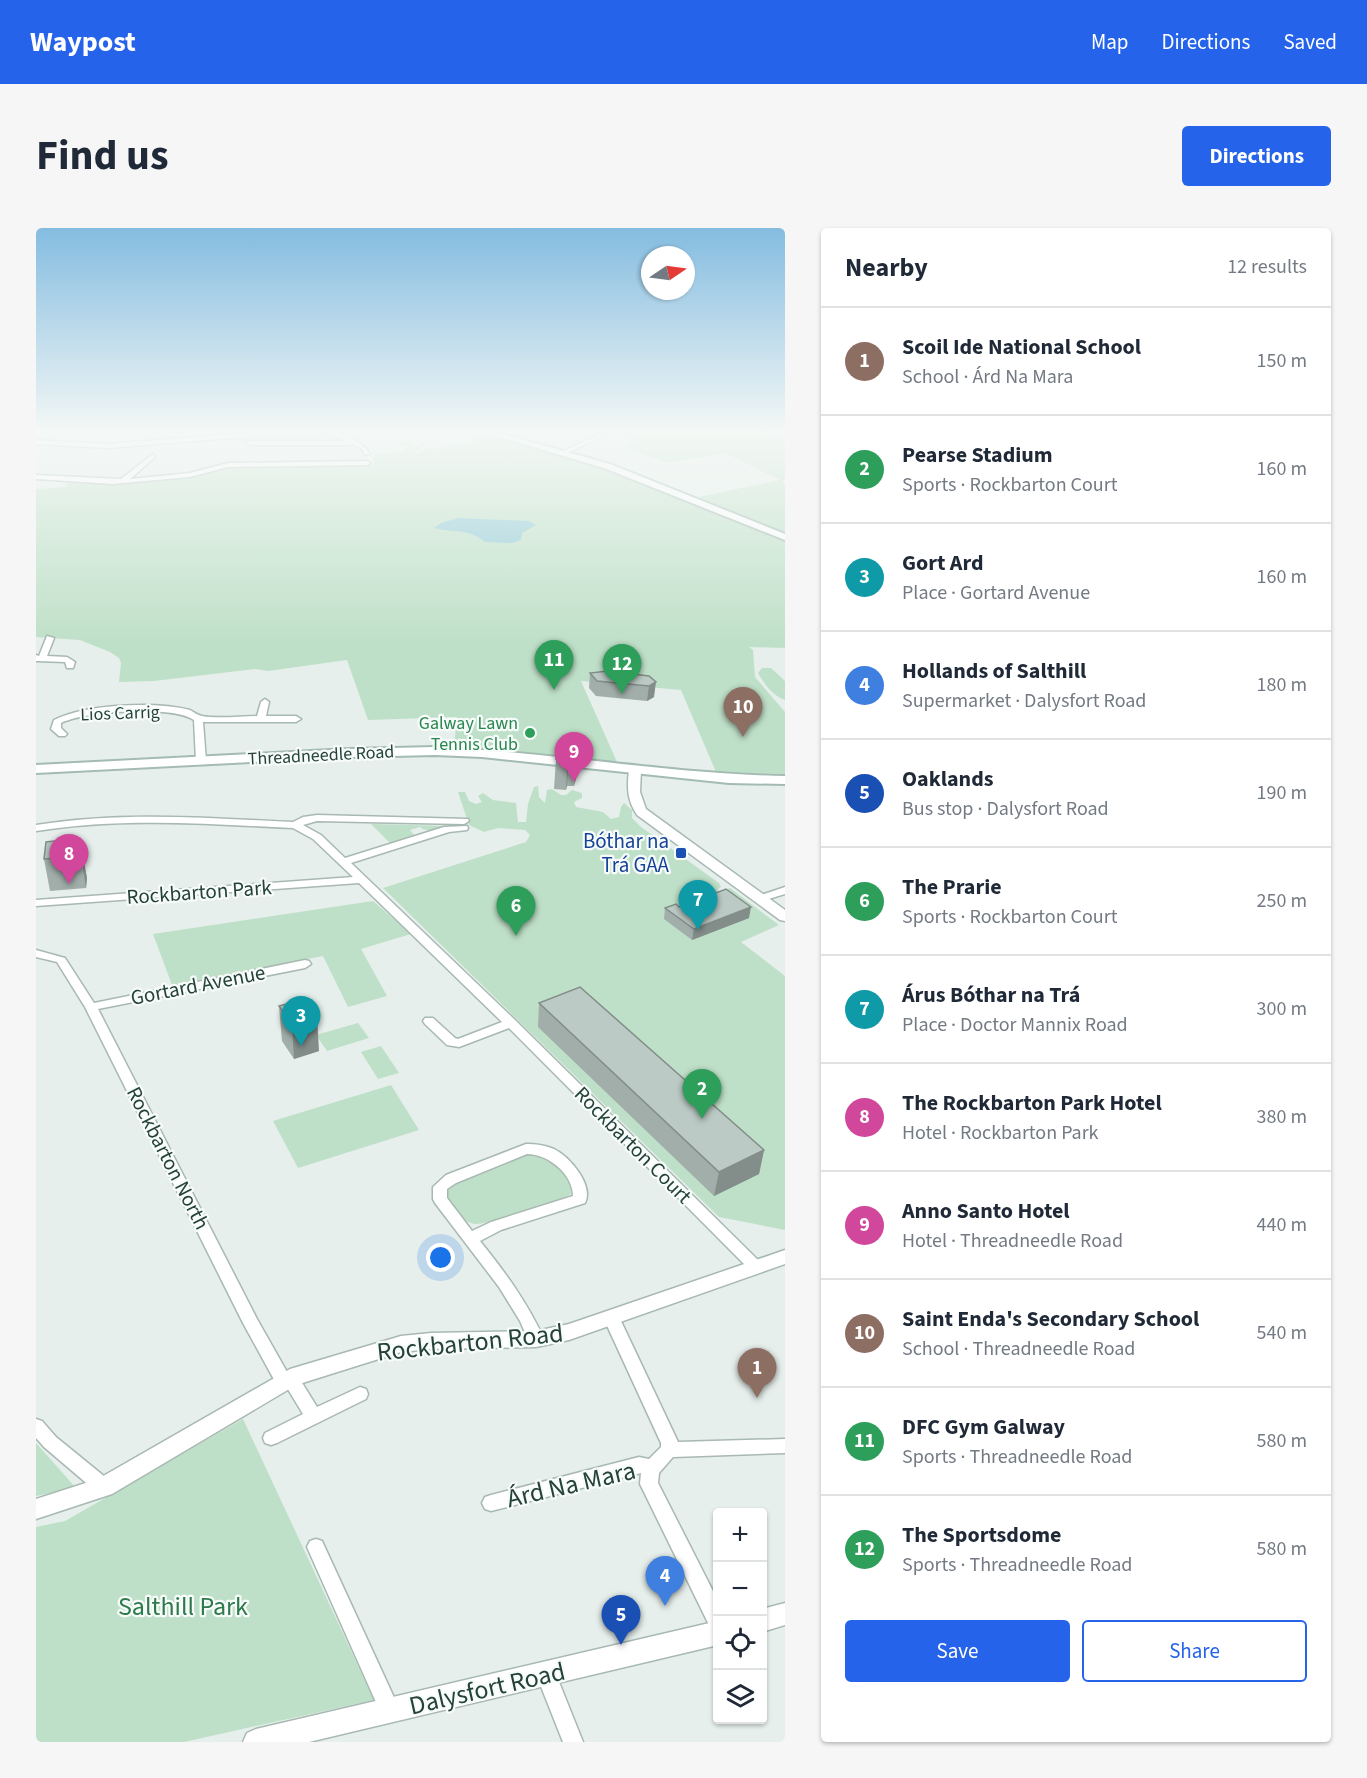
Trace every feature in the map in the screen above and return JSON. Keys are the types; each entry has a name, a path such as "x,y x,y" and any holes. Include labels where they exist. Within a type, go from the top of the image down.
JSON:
{"main road":[{"path":"699,502 785,537"},
{"name":"Threadneedle Road","path":"36,769 350,753 435,751 482,753 729,779 785,780"}],"street":[{"path":"50,639 39,658 70,661 70,666"},
{"path":"261,718 265,702"},
{"name":"Lios Carrig","path":"62,734 56,729 57,722 69,715 88,711 181,711 198,719 296,719"},
{"path":"198,719 201,761"},
{"path":"635,770 634,802 641,812 785,917"},
{"path":"295,825 307,819 317,818 464,824 420,833 344,862"},
{"path":"36,828 93,819 295,825 317,837 362,880"},
{"name":"Rockbarton Court","path":"362,880 511,1023 756,1267"},
{"name":"Rockbarton Park","path":"36,903 362,880"},
{"path":"759,899 785,890"},
{"name":"Rockbarton North","path":"36,953 61,960 91,1007 251,1323 313,1416"},
{"name":"Gortard Avenue","path":"91,1007 305,964"},
{"path":"429,1021 451,1042 459,1043 511,1023"},
{"path":"472,1238 496,1226 580,1198 580,1186 568,1169 552,1154 533,1148 451,1179 440,1187 440,1199 515,1296 536,1339"},
{"name":"Rockbarton Road","path":"36,1509 104,1487 287,1379 401,1344 431,1341 536,1339 612,1319 785,1257"},
{"path":"612,1319 668,1437 669,1450 785,1446"},
{"path":"271,1438 360,1394"},
{"path":"36,1426 50,1442 104,1487"},
{"name":"Árd Na Mara","path":"669,1450 652,1467 648,1476 654,1498 714,1616"},
{"name":"Árd Na Mara","path":"491,1503 639,1465 652,1467"},
{"path":"316,1547 390,1711"},
{"path":"767,1619 785,1614"},
{"name":"Dalysfort Road","path":"256,1742 713,1634"},
{"path":"546,1674 573,1742"}],"green space":[{"path":"36,502 691,502 785,539 785,648 749,647 753,650 755,677 785,712 785,774 716,772 681,690 581,681 617,762 454,747 457,717 368,720 347,660 268,671 255,669 154,681 119,682 121,663 119,658 110,652 80,640 36,637"},
{"path":"710,502 785,502 785,531 780,532"},
{"path":"762,668 771,668 785,681 785,700 773,693 763,681 758,673"},
{"path":"538,786 539,797 545,803 547,790 552,789 561,795 566,795 572,790 582,793 582,798 574,802 576,807 603,812 611,819 619,817 624,803 632,810 632,818 641,827 719,883 721,887 717,890 720,892 730,888 779,925 741,942 785,976 785,1230 719,1217 383,888 526,842 530,835 525,830 498,828 484,832 469,825 458,792 465,792 469,801 476,804 482,802 478,796 483,793 493,800 516,803 518,822 526,822 528,804 534,787"},
{"path":"371,824 448,826 434,830 420,827 410,830 414,835 412,837 391,844"},
{"path":"373,901 411,934 361,949 387,996 348,1007 323,956 172,985 153,934"},
{"path":"358,1023 369,1038 327,1051 316,1035"},
{"path":"381,1046 399,1073 378,1079 361,1052"},
{"path":"391,1085 419,1130 298,1168 273,1121"},
{"path":"529,1154 542,1157 558,1168 571,1184 571,1194 524,1212 484,1223 471,1223 461,1217 448,1197 447,1192 451,1185"},
{"name":"Salthill Park","path":"243,1419 374,1700 184,1742 36,1742 36,1527 65,1521"},
{"path":"36,1443 76,1488 36,1496"}],"water":[{"path":"458,518 529,521 536,525 522,533 521,540 512,543 485,542 467,533 434,528 441,523"}],"building":[{"path":"608,671 649,676 656,682 649,686 597,681 590,673"},
{"path":"558,743 580,745 577,756 569,755 568,760 556,759"},
{"path":"63,840 63,848 81,847 81,856 44,859 46,842"},
{"path":"726,889 751,907 694,929 665,908 676,904 679,907"},
{"path":"580,987 764,1150 719,1172 539,1003"},
{"path":"305,999 317,1016 292,1024 279,1006"}],"place":[{"name":"DFC Gym Galway","path":"554,690"},
{"name":"The Sportsdome","path":"622,694"},
{"name":"Galway Lawn Tennis Club","path":"530,733"},
{"name":"Saint Enda's Secondary School","path":"743,737"},
{"name":"Anno Santo Hotel","path":"574,782"},
{"name":"Bóthar na Trá GAA","path":"681,853"},
{"name":"The Rockbarton Park Hotel","path":"69,884"},
{"name":"Árus Bóthar na Trá","path":"698,930"},
{"name":"The Prarie","path":"516,936"},
{"name":"Gort Ard","path":"301,1046"},
{"name":"Pearse Stadium","path":"702,1119"},
{"name":"Scoil Ide National School","path":"757,1398"},
{"name":"Hollands of Salthill","path":"665,1606"},
{"name":"Oaklands","path":"621,1645"}]}
